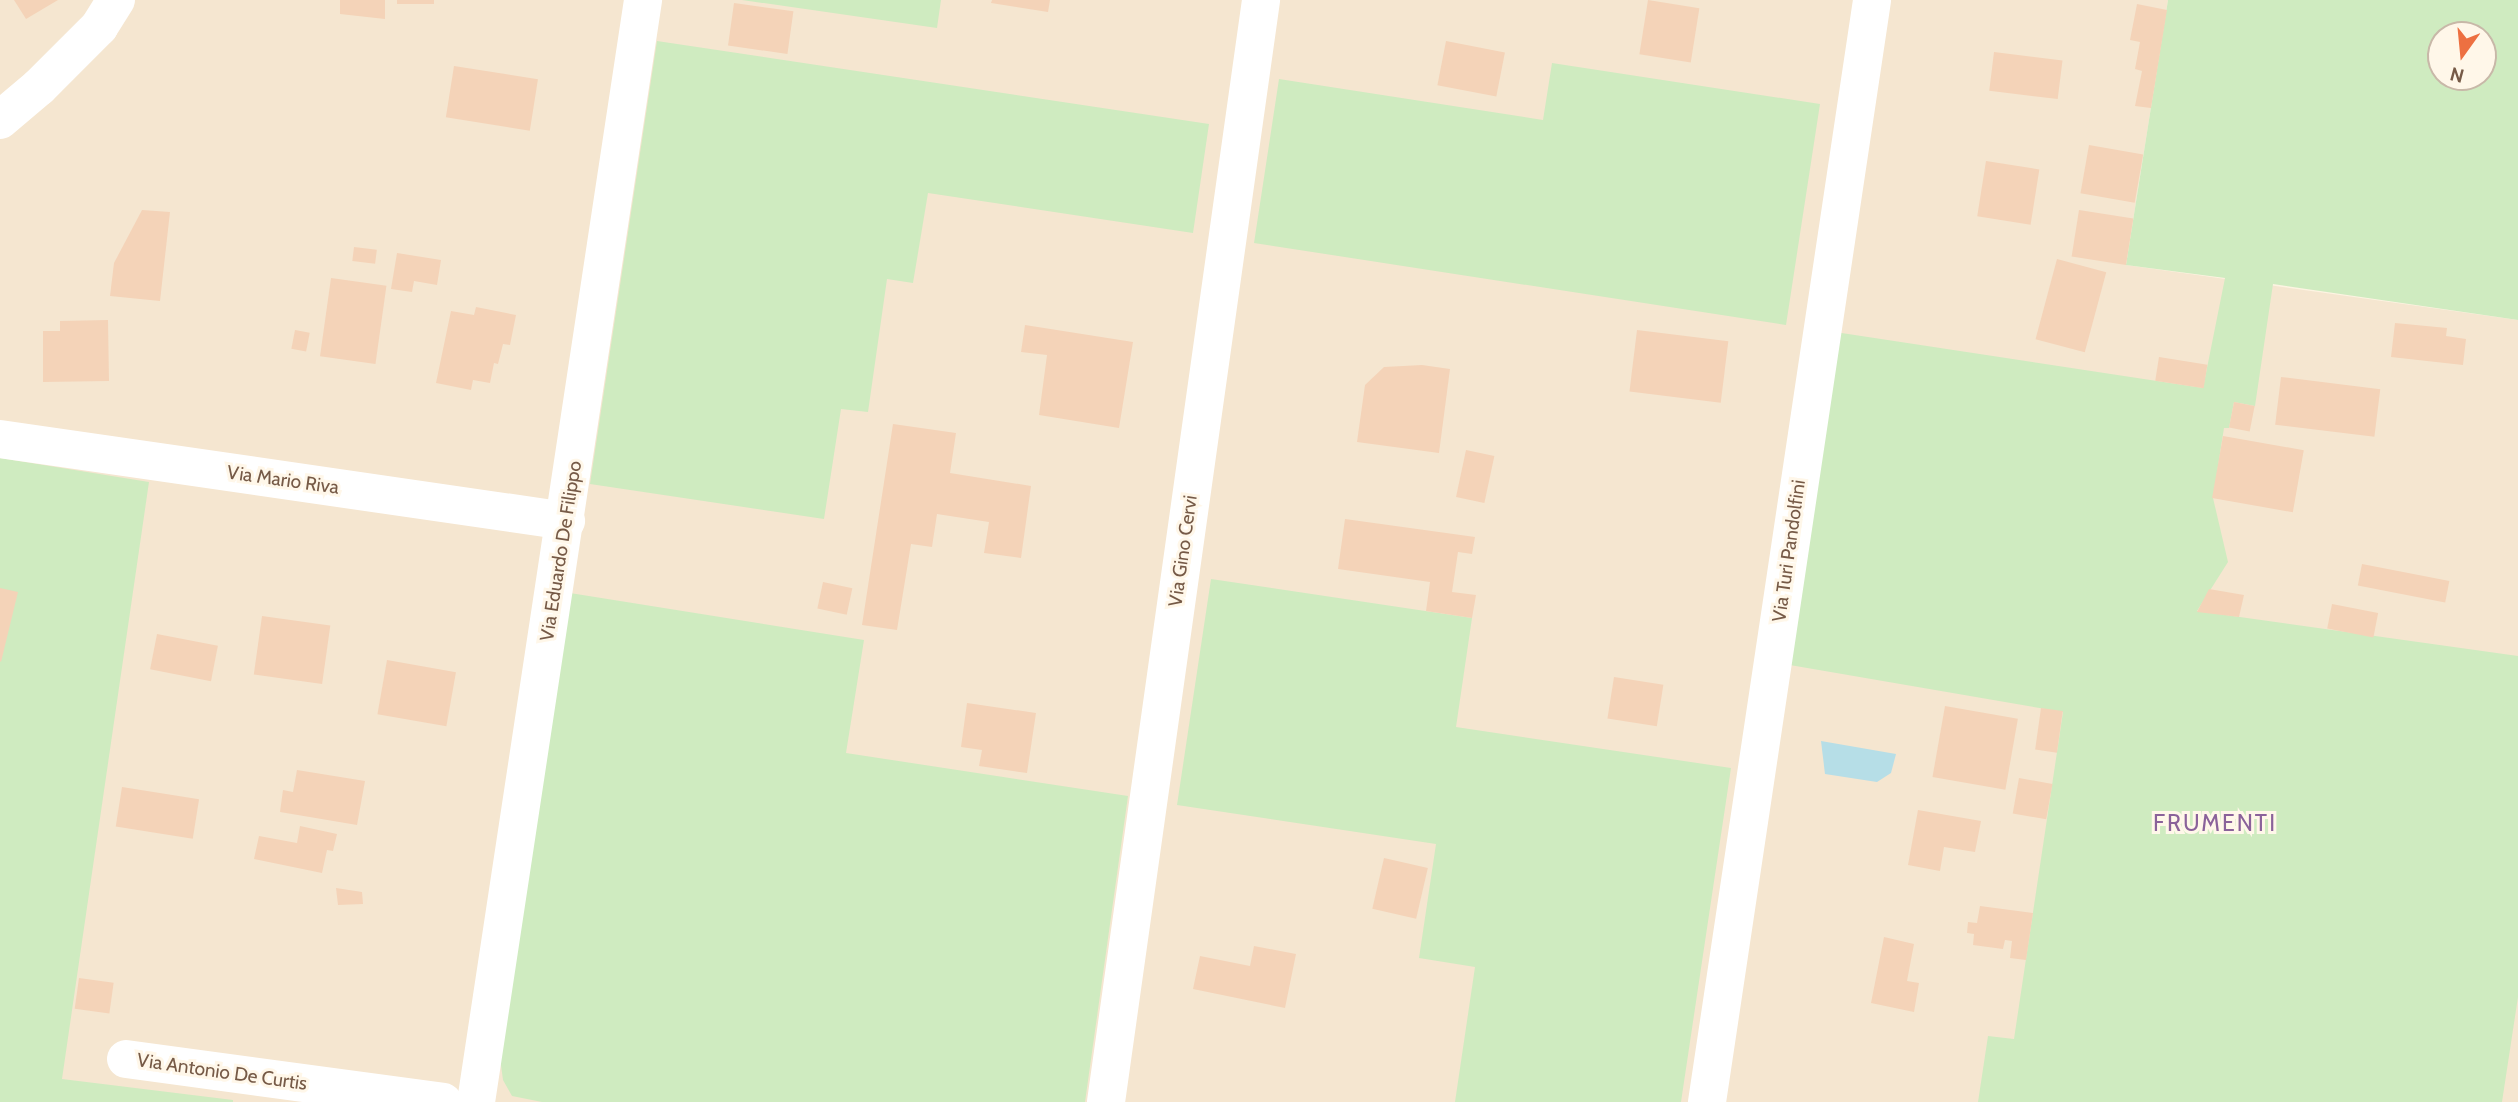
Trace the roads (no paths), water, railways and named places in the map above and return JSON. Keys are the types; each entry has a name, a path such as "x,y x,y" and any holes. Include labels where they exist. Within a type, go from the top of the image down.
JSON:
{"street":[{"path":"0,120 39,87 99,27 116,0"},
{"name":"Via Eduardo De Filippo","path":"476,1102 643,0"},
{"name":"Via Gino Cervi","path":"1106,1102 1261,0"},
{"name":"Via Turi Pandolfini","path":"1707,1102 1872,0"},
{"name":"Via Mario Riva","path":"0,439 566,521"},
{"name":"Via Antonio De Curtis","path":"126,1059 443,1102"}],"water":[{"path":"1821,741 1896,754 1891,773 1877,782 1825,774"}],"district":[{"name":"FRUMENTI","path":"2215,823"}]}
